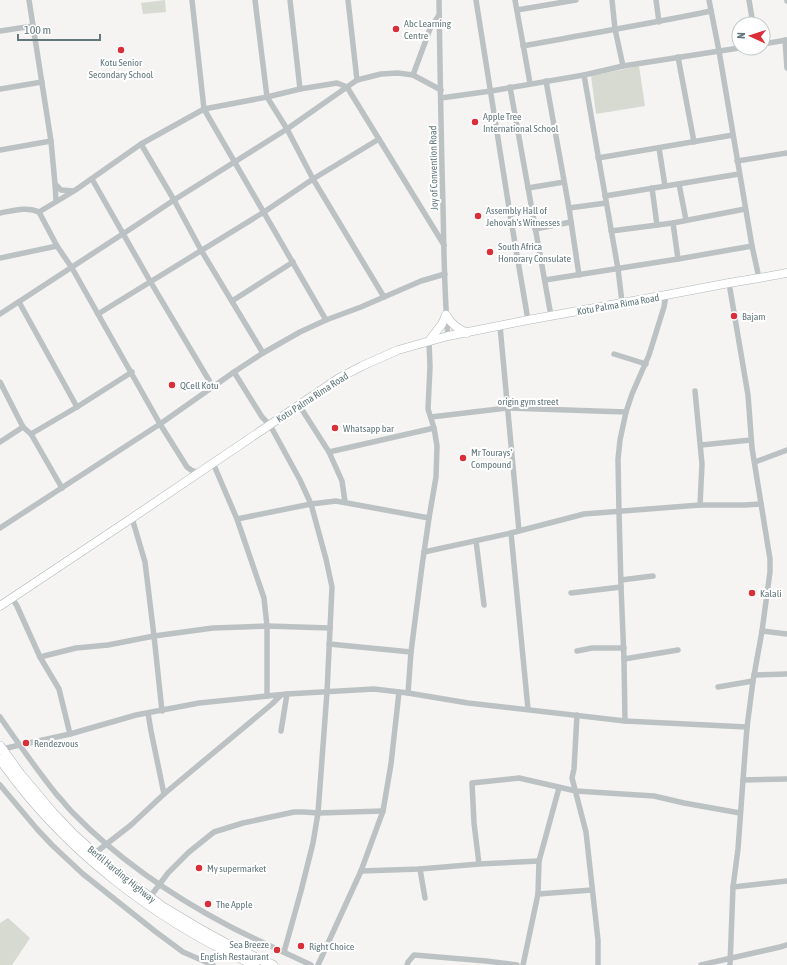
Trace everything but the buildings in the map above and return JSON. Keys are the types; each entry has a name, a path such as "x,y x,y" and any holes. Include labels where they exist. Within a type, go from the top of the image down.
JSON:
{"main road":[{"name":"Bertil Harding Highway","path":"1,748 52,813 112,869 163,907 203,931 232,947 273,965"},
{"name":"Bertil Harding Highway","path":"0,759 14,779 47,818 107,874 159,913 217,947 255,965"}],"street":[{"path":"29,0 51,141 56,201"},
{"path":"192,0 204,109 326,320"},
{"path":"255,0 267,97 287,129 313,179 384,297"},
{"path":"290,0 300,89"},
{"path":"348,0 357,80"},
{"name":"Joy of Convention Road","path":"439,0 444,245 448,336"},
{"path":"476,0 528,320"},
{"path":"515,0 530,83"},
{"path":"517,10 576,0"},
{"path":"612,0 615,29 623,66"},
{"path":"656,0 659,22"},
{"path":"709,0 745,209 759,278"},
{"path":"749,0 752,16"},
{"path":"523,46 711,12"},
{"path":"413,75 430,30 439,15"},
{"path":"0,31 33,26"},
{"path":"771,43 786,40 787,68"},
{"path":"441,98 491,91 530,83 584,75 623,66 731,49"},
{"path":"678,57 694,142"},
{"path":"0,314 174,200 287,129 357,80 381,74 398,73 413,75 441,90"},
{"path":"584,75 618,269 622,302"},
{"path":"546,81 569,208 579,275"},
{"path":"0,89 42,82"},
{"path":"39,212 92,179 141,144 204,109 300,89 337,83 347,87 444,245"},
{"path":"510,87 551,316"},
{"path":"598,158 733,135"},
{"path":"98,314 379,139"},
{"path":"0,150 51,141"},
{"path":"141,144 201,250 263,353"},
{"path":"658,148 665,186"},
{"path":"737,161 787,153"},
{"path":"604,196 739,174"},
{"path":"92,179 213,387"},
{"path":"528,188 564,182"},
{"path":"55,184 61,190 74,191"},
{"path":"679,184 686,220"},
{"path":"652,188 657,225"},
{"path":"569,208 606,203"},
{"path":"0,213 26,209 39,212 57,246 72,268 132,372 160,424 187,467 198,473"},
{"path":"611,231 673,223 745,209"},
{"path":"510,214 532,210"},
{"path":"535,229 571,222"},
{"path":"673,223 678,259"},
{"path":"0,258 57,246"},
{"path":"545,280 752,246"},
{"path":"232,301 292,262"},
{"name":"Kotu Palma Rima Road","path":"0,606 339,378 398,350 448,336 528,320 622,302 666,296 729,282 787,273"},
{"path":"0,528 160,424 263,353 300,332 326,320 361,307 421,281 445,274"},
{"path":"729,282 748,395 751,440 770,559 770,572 762,631 752,681 738,849 733,887 730,962"},
{"path":"625,721 618,460 620,440 626,412 632,394 646,364 666,296"},
{"path":"19,302 77,407"},
{"path":"408,693 411,652 424,552 436,477 437,446 434,428 428,409 430,341 440,328 446,315 456,327 467,333"},
{"path":"500,326 519,531"},
{"path":"614,354 646,364"},
{"path":"32,434 132,372"},
{"path":"234,372 262,417 270,425 300,480 311,504 332,587 327,692 318,814 314,843 284,952"},
{"path":"0,382 23,427 32,434 62,488"},
{"path":"695,392 702,464 700,506"},
{"path":"299,406 328,452 342,481 345,502"},
{"name":"origin gym street","path":"431,417 507,408 626,412"},
{"path":"0,442 23,427"},
{"path":"328,452 434,428"},
{"path":"701,445 751,440"},
{"path":"755,462 787,450"},
{"path":"213,463 237,519 264,598 267,626 266,696"},
{"path":"237,519 311,504 336,501 429,518"},
{"path":"424,552 511,533 584,514 700,506 761,504"},
{"path":"132,518 145,562 162,711"},
{"path":"511,533 528,709"},
{"path":"476,541 484,605"},
{"path":"621,580 653,576"},
{"path":"571,593 621,587"},
{"path":"12,598 40,656 59,689 70,734"},
{"path":"40,656 76,648 108,645 154,636 213,628 267,626 330,628"},
{"path":"762,631 787,634"},
{"path":"329,644 411,652"},
{"path":"577,651 592,648 624,648"},
{"path":"624,659 678,650"},
{"path":"754,675 787,674"},
{"path":"718,687 752,681"},
{"path":"1,748 70,734 136,715 199,703 284,694 374,689 468,703 625,721 748,727"},
{"path":"318,965 361,871 383,811 391,764 398,692"},
{"path":"281,731 284,694"},
{"path":"95,853 131,825 164,794 284,694"},
{"path":"148,713 150,731 164,794"},
{"path":"577,715 574,769 572,778 586,832 598,940 598,965"},
{"path":"0,717 49,785 72,812 106,844 176,895 229,926 311,965"},
{"path":"479,864 474,823 472,783 519,778 576,791 654,796 740,813"},
{"path":"743,780 787,779"},
{"path":"0,785 17,807 42,834 83,874 183,952 213,965"},
{"path":"523,965 538,894 539,861 559,788"},
{"path":"150,897 168,873 184,857 214,832 243,823 287,813 304,812 318,814 383,811"},
{"path":"361,871 420,870 479,864 539,861"},
{"path":"420,870 425,898"},
{"path":"733,887 746,887 787,881"},
{"path":"538,894 592,890"},
{"path":"701,965 730,962 787,945"},
{"path":"407,965 414,955 517,965"}],"shaded area":[{"path":"165,0 166,12 143,14 141,3"},
{"path":"639,66 645,106 596,114 591,76"},
{"path":"8,918 30,938 12,965 0,965 0,923"}],"place":[{"name":"Abc Learning Centre","path":"396,29"},
{"name":"Kotu Senior Secondary School","path":"121,50"},
{"name":"Apple Tree International School","path":"475,122"},
{"name":"Assembly Hall of Jehovah's Witnesses","path":"478,216"},
{"name":"South Africa Honorary Consulate","path":"490,252"},
{"name":"Bajam","path":"734,316"},
{"name":"QCell Kotu","path":"172,385"},
{"name":"Whatsapp bar","path":"335,428"},
{"name":"Mr Tourays' Compound","path":"463,458"},
{"name":"Kalali","path":"752,593"},
{"name":"Rendezvous","path":"26,743"},
{"name":"My supermarket","path":"199,868"},
{"name":"The Apple","path":"208,904"},
{"name":"Right Choice","path":"301,946"},
{"name":"Sea Breeze English Restaurant","path":"277,950"}]}
